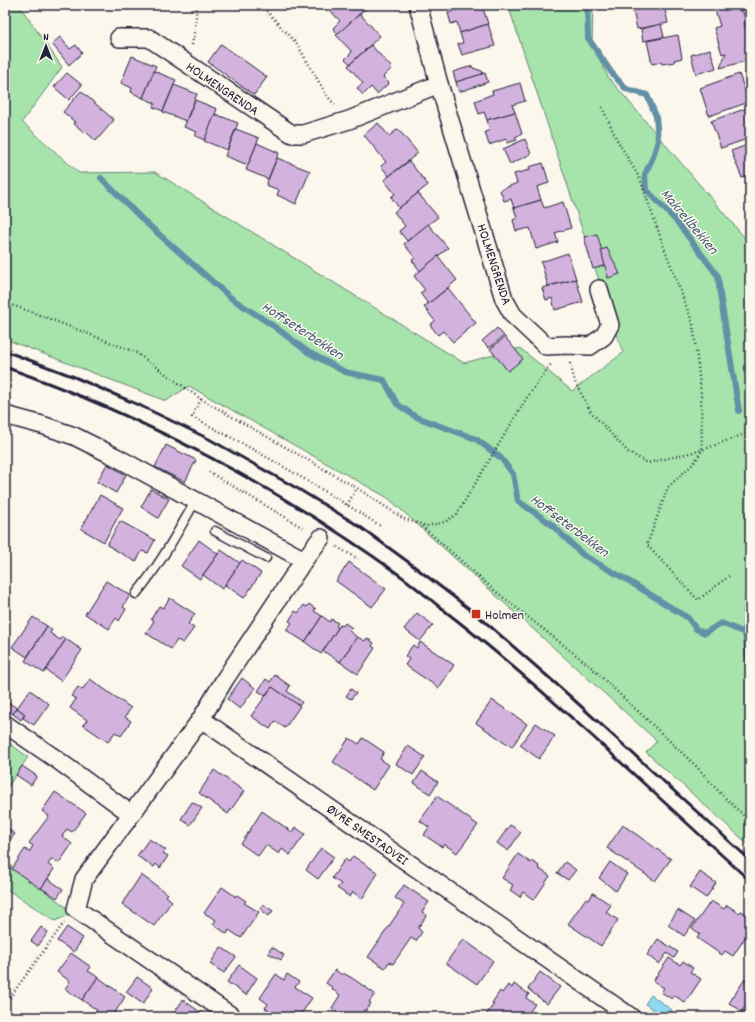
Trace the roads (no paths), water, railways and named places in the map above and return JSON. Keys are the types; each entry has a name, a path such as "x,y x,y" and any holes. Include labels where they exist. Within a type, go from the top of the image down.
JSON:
{"street":[{"name":"HOLMENGRENDA","path":"418,5 439,84 504,299 513,315 546,346 590,346 604,336 610,325 599,289"},
{"name":"HOLMENGRENDA","path":"119,38 149,38 292,134 303,134 349,120 439,84"},
{"path":"5,415 42,425 74,436 196,500 247,538 304,560"},
{"path":"233,1017 76,909 84,879 201,719 225,679 304,560 321,538"},
{"name":"ØVRE SMESTADVEI","path":"201,719 631,1017"},
{"path":"5,724 131,814"}],"lane":[{"path":"136,594 150,577 165,554 196,500"},
{"path":"216,531 247,538 266,558"}],"water":[{"path":"651,995 672,1010 667,1017 664,1017 645,1004"}],"waterway":[{"name":"Makrellbekken","path":"587,5 588,38 611,72 626,89 647,95 656,116 658,140 653,157 645,174 646,189 677,222 718,276 739,411"},
{"name":"Hoffseterbekken","path":"101,178 144,221 231,298 275,327 308,352 345,372 384,380 397,404 416,417 476,439 501,458 513,474 518,501 551,524 583,555 627,580 688,618 696,629 705,633 721,623 745,633"},
{"name":"Makrellbekken","path":"748,458 748,480 750,485"},
{"name":"Makrellbekken","path":"750,536 748,546 750,561"},
{"name":"Makrellbekken","path":"750,576 745,633 750,674"}],"railway":[{"path":"5,351 72,376 141,406 209,439 300,490 359,526 476,614 562,689 750,860"},
{"path":"5,367 57,386 159,431 258,484 353,542 409,582 517,670 591,735 750,881"}],"place":[{"name":"Holmen","path":"476,614"}]}
